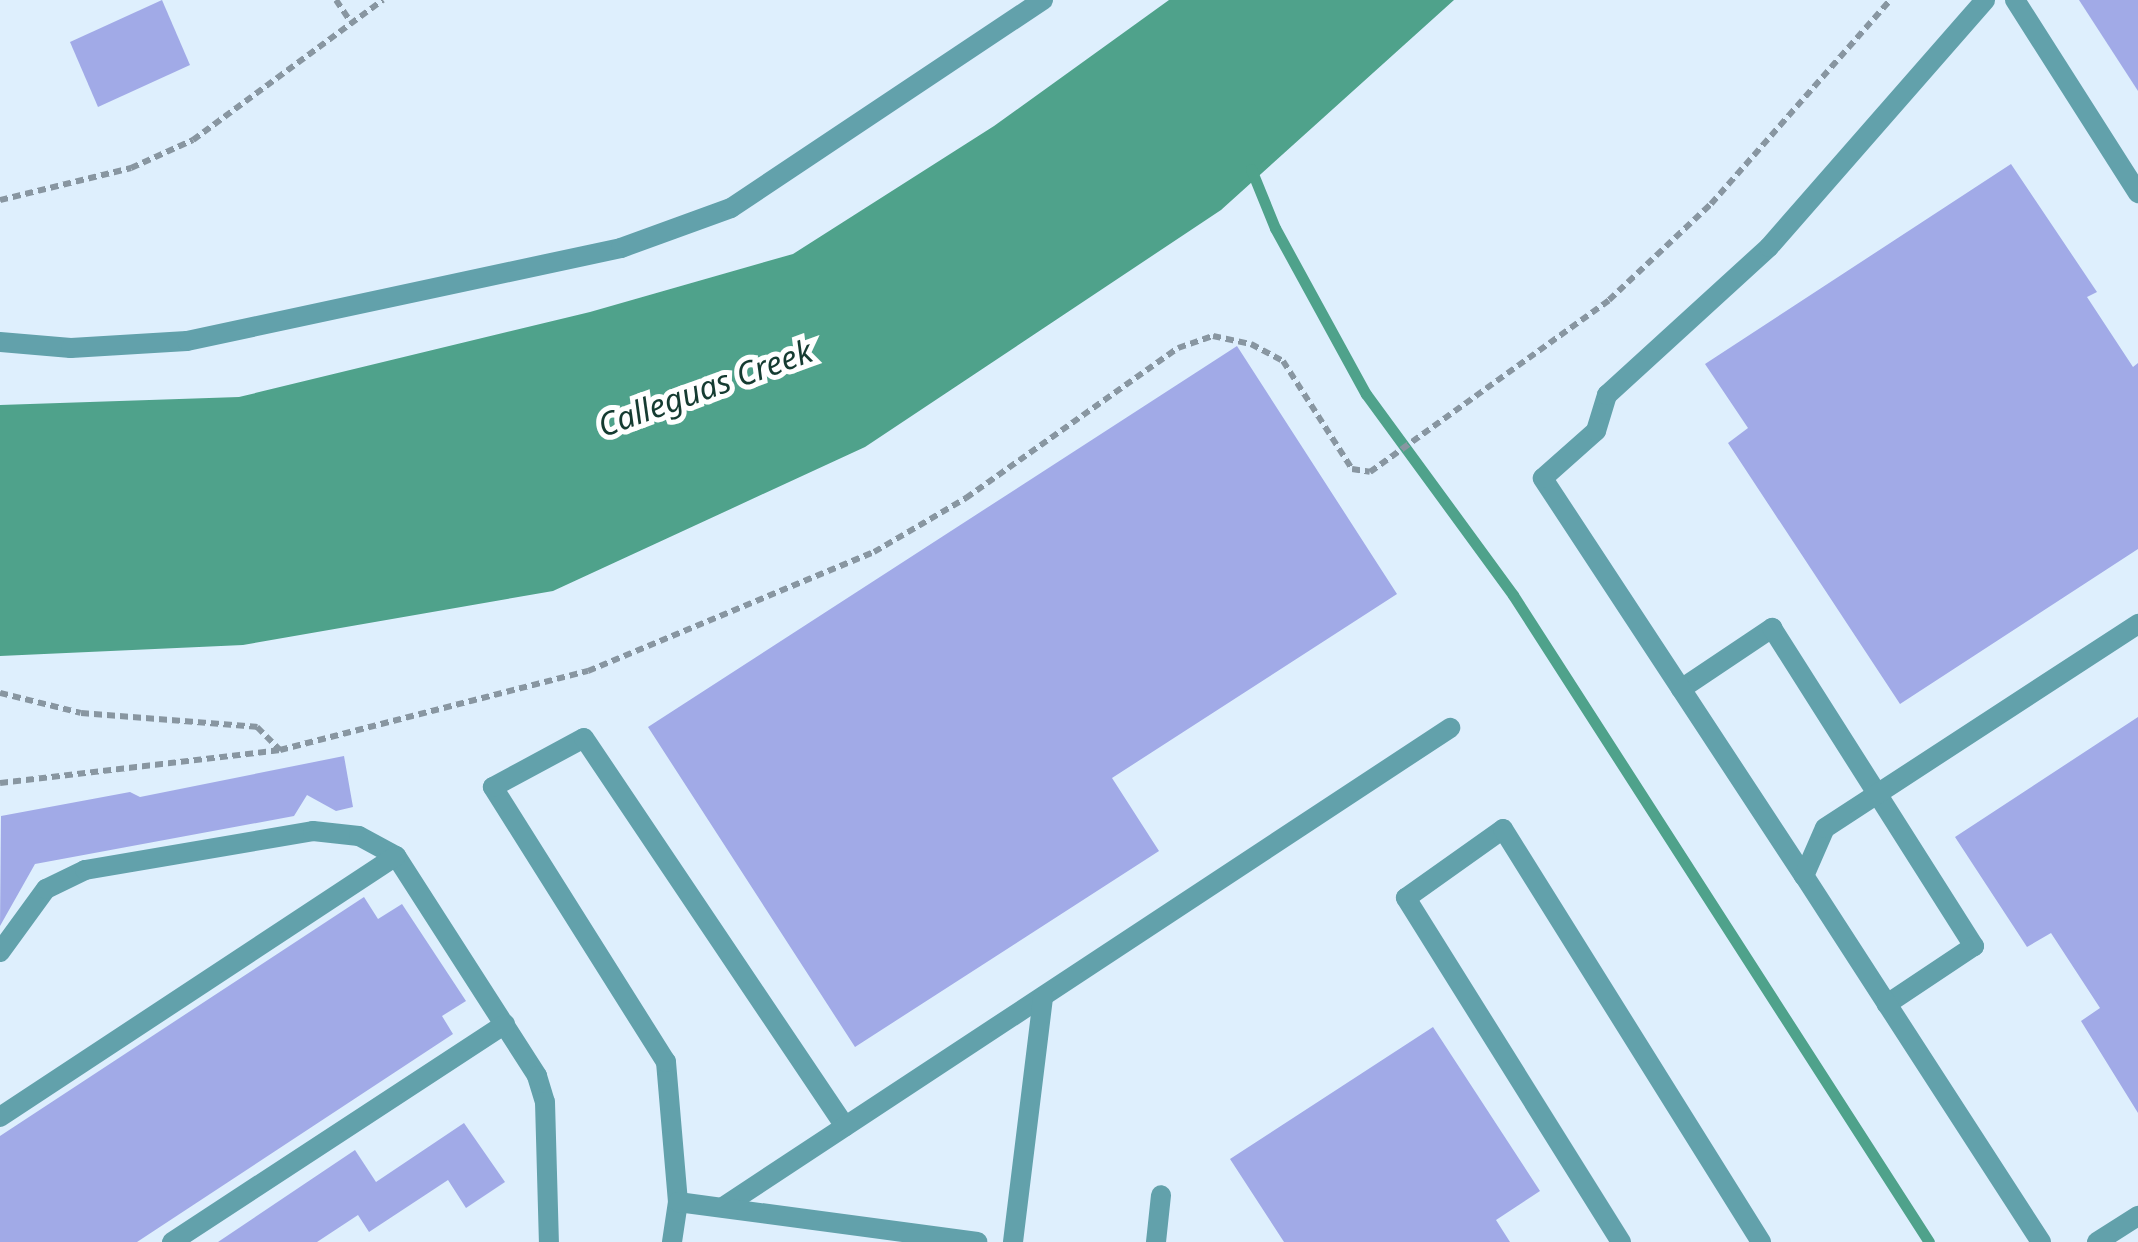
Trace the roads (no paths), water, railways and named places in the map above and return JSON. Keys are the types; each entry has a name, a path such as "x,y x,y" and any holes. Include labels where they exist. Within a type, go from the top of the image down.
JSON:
{"lane":[{"path":"0,342 71,348 186,341 620,248 731,208 1043,0"},
{"path":"1986,0 1768,247 1606,395 1596,431 1543,478 2041,1242"},
{"path":"2016,0 2138,193"},
{"path":"1804,876 1826,828 2138,624"},
{"path":"1682,690 1772,628 1974,946 1886,1004"},
{"path":"723,1208 1450,728"},
{"path":"672,1242 678,1202 666,1062 493,787 584,738 846,1127"},
{"path":"1621,1242 1406,898 1504,828 1761,1242"},
{"path":"0,952 46,889 85,870 313,830 359,836 396,856 506,1024 544,1102 549,1242"},
{"path":"0,1117 396,856"},
{"path":"1014,1242 1043,997"},
{"path":"172,1242 506,1024"},
{"path":"1156,1242 1161,1195"},
{"path":"678,1202 977,1242"},
{"path":"2097,1242 2138,1216"}],"water":[{"name":"Calleguas Creek","path":"1169,0 1454,0 1221,210 865,447 553,591 243,645 0,656 0,405 239,397 590,312 793,254 994,126"}],"waterway":[{"path":"1251,169 1275,228 1366,394 1513,595 1929,1242"}]}
